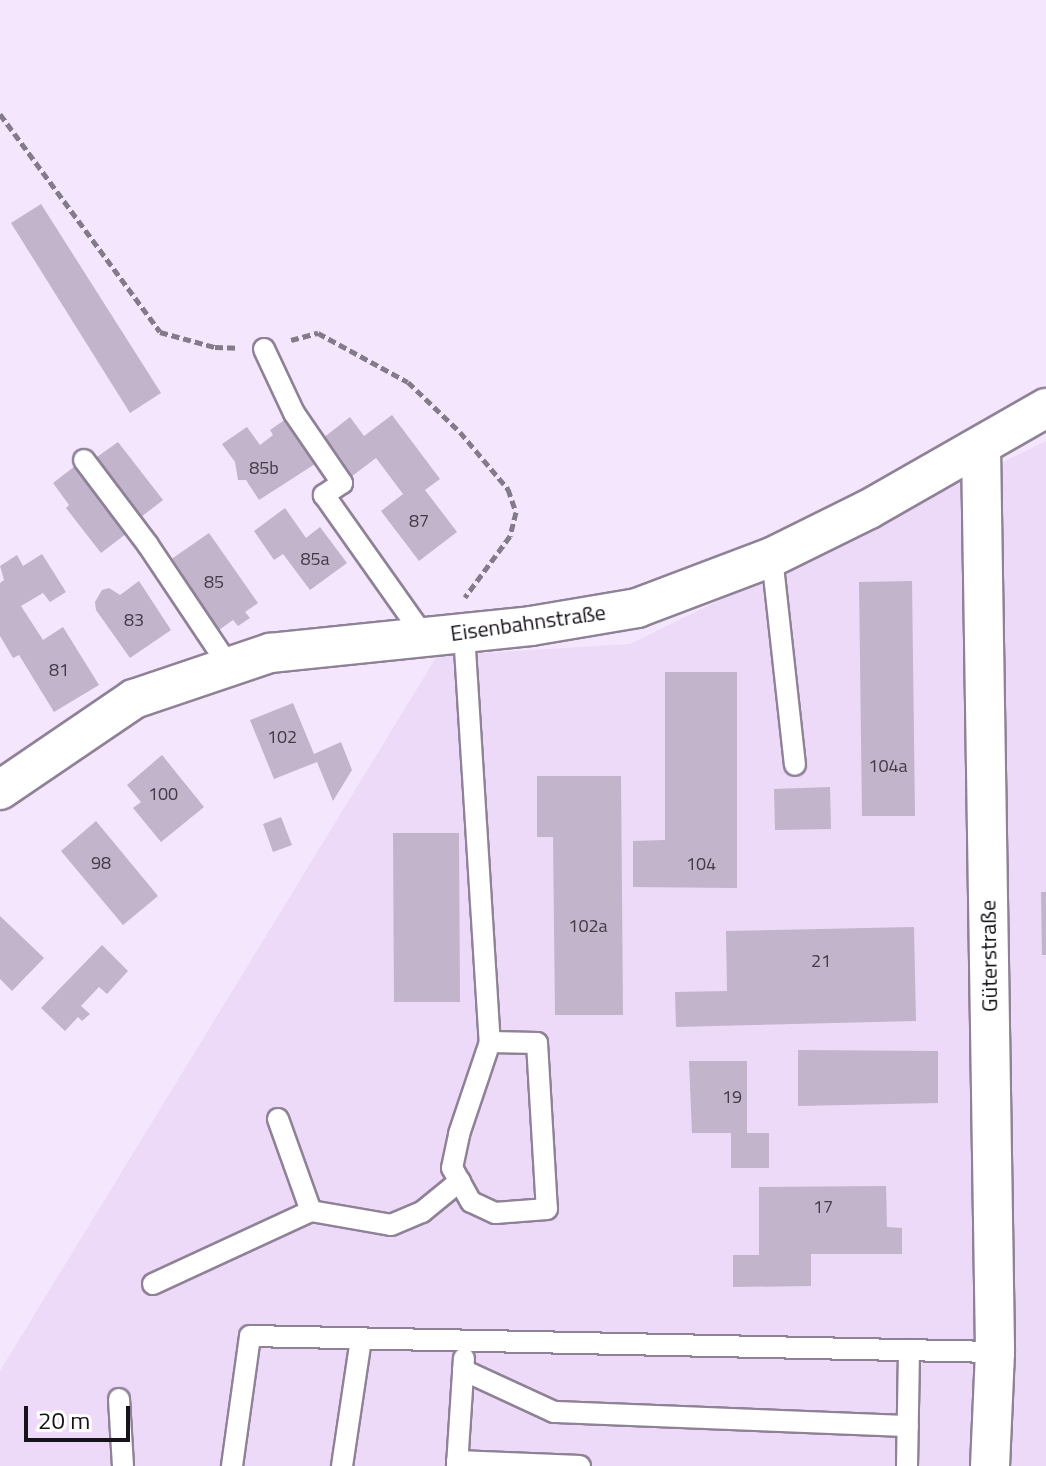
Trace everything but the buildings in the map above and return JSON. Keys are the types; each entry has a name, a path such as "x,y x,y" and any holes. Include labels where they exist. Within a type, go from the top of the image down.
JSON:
{"street":[{"name":"Eisenbahnstraße","path":"0,790 134,699 270,653 446,634 637,608 772,557 981,447 1046,408"},
{"name":"Güterstraße","path":"981,447 995,1352 990,1466"}],"lane":[{"path":"264,349 294,413 342,483 324,495 446,634 490,1042 459,1134 452,1168 471,1202 495,1213 547,1209 537,1043 490,1042"},
{"path":"84,460 148,545 229,666"},
{"path":"772,557 795,765"},
{"path":"278,1119 311,1211"},
{"path":"153,1284 311,1211 391,1225 422,1212 460,1181"},
{"path":"232,1466 250,1336 995,1352"},
{"path":"342,1466 361,1339"},
{"path":"465,1341 457,1463 580,1466"},
{"path":"907,1466 909,1350"},
{"path":"463,1370 554,1412 908,1426"},
{"path":"119,1399 123,1466"}],"path":[{"path":"0,114 160,332 215,347 264,349 318,333 408,382 460,432 508,489 516,512 510,536 467,592 446,634"}],"shaded area":[{"path":"1046,441 1046,1466 0,1466 0,1371 437,656 630,644"}]}
